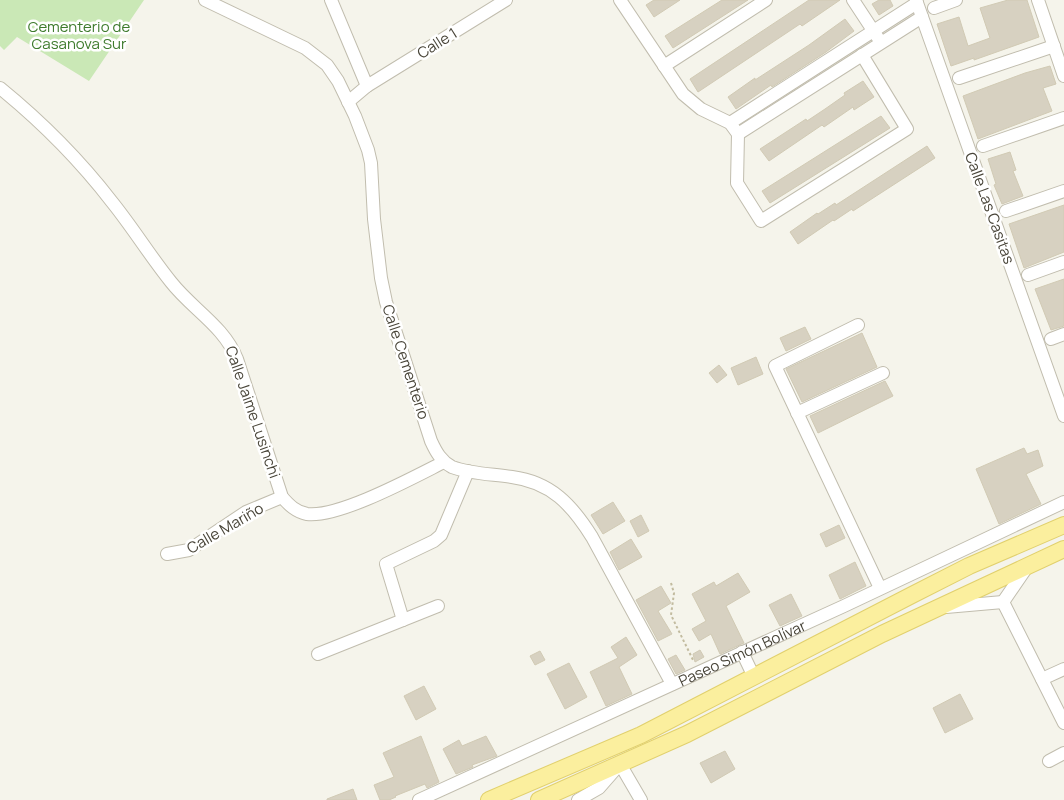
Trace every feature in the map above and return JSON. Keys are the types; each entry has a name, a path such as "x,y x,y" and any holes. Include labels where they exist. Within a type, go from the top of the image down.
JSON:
{"main road":[{"name":"Paseo Simón Bolívar","path":"489,800 677,717 953,574 1064,525"},
{"path":"539,800 703,726 936,608 1064,549"},
{"path":"610,748 620,764"}],"street":[{"name":"Calle Cementerio","path":"205,0 315,54 327,65 348,102 363,135 371,163 376,238 386,302 431,441 436,452 444,462"},
{"name":"Calle 1","path":"348,102 367,86 506,0"},
{"path":"620,0 683,94 693,104 730,123 738,134 737,183 760,221 907,129 862,55"},
{"path":"664,66 766,0"},
{"path":"854,0 882,42"},
{"path":"934,8 956,0"},
{"path":"1038,0 1064,76"},
{"path":"334,2 367,86"},
{"path":"730,123 916,2"},
{"name":"Calle Las Casitas","path":"916,2 1064,416"},
{"path":"738,134 922,17"},
{"path":"959,78 1054,46"},
{"name":"Calle Jaime Lusinchi","path":"0,88 34,116 83,165 114,203 169,280 228,340 237,359 282,497 288,504 300,512 315,514 361,502 444,462"},
{"path":"983,146 1064,118"},
{"path":"1006,211 1064,191"},
{"path":"1028,274 1064,262"},
{"path":"858,325 776,366 880,588"},
{"path":"1051,339 1064,334"},
{"path":"797,413 883,373"},
{"path":"444,462 452,467 468,471 514,477 537,484 559,496 573,508 592,536 672,684"},
{"path":"403,620 386,564 434,541 441,535 468,471"},
{"name":"Calle Mariño","path":"167,554 189,550 246,512 282,497"},
{"name":"Paseo Simón Bolívar","path":"419,800 557,738 1064,502"},
{"path":"1003,602 1027,566"},
{"path":"936,608 1003,602"},
{"path":"1003,602 1064,723"},
{"path":"318,654 438,606"},
{"path":"742,652 754,677"},
{"path":"1042,679 1064,669"},
{"path":"1049,760 1064,753"},
{"path":"578,800 599,788 620,764 641,800"}],"path":[{"path":"671,583 674,593 671,615 699,671"}],"green space":[{"name":"Cementerio de Casanova Sur","path":"0,0 144,0 89,81 17,37 4,50 0,46"}],"building":[{"path":"654,0 680,0 654,17 646,5"},
{"path":"722,0 748,0 673,48 665,36"},
{"path":"809,0 840,0 802,26 800,24 698,92 690,79"},
{"path":"879,0 890,0 893,6 879,15 872,4"},
{"path":"1008,0 1027,0 1039,37 974,60 974,58 951,66 937,24 959,17 968,46 990,38 980,8"},
{"path":"845,19 854,31 826,52 772,87 771,85 736,109 728,97 809,45"},
{"path":"1050,66 1056,84 1043,88 1052,111 978,139 963,96 1025,73"},
{"path":"863,81 874,97 854,110 853,107 824,127 822,125 769,161 760,149 806,119 807,121"},
{"path":"881,116 890,128 770,203 762,191"},
{"path":"927,146 935,158 853,211 852,209 833,220 798,244 790,232 817,213 835,203 836,205"},
{"path":"1010,152 1016,170 1013,171 1023,196 1002,204 994,185 996,184 988,159"},
{"path":"1064,205 1064,252 1024,268 1009,224"},
{"path":"1064,279 1064,326 1051,330 1035,289"},
{"path":"805,327 811,339 786,351 780,338"},
{"path":"862,333 877,367 802,402 786,369"},
{"path":"756,357 763,374 738,385 731,368"},
{"path":"719,365 727,375 717,383 709,373"},
{"path":"885,381 893,396 818,433 810,416"},
{"path":"1024,448 1027,454 1038,450 1043,466 1026,474 1041,504 999,524 976,469"},
{"path":"613,502 625,521 603,534 591,515"},
{"path":"641,515 649,531 638,537 630,521"},
{"path":"839,525 845,538 826,547 820,534"},
{"path":"631,539 642,557 619,570 610,552"},
{"path":"855,562 866,586 840,599 829,575"},
{"path":"738,573 750,592 726,606 744,643 720,654 711,634 699,641 692,629 706,621 692,594 714,582 716,586"},
{"path":"661,586 671,603 658,611 672,634 658,641 636,600"},
{"path":"791,594 802,616 780,626 769,605"},
{"path":"626,637 637,655 619,667 632,694 606,706 590,672 618,658 611,647"},
{"path":"700,650 704,657 695,662 693,654"},
{"path":"540,651 545,660 535,665 530,656"},
{"path":"676,655 685,670 676,674 668,659"},
{"path":"569,663 587,697 565,709 547,674"},
{"path":"424,686 436,709 416,720 404,696"},
{"path":"960,694 973,719 945,733 933,708"},
{"path":"421,736 439,782 427,788 425,784 389,800 380,800 374,785 394,777 383,753"},
{"path":"486,736 497,756 472,765 473,767 456,774 443,749 459,740 462,746"},
{"path":"725,751 735,769 711,783 700,763"},
{"path":"353,789 357,800 327,800 327,799"}]}
